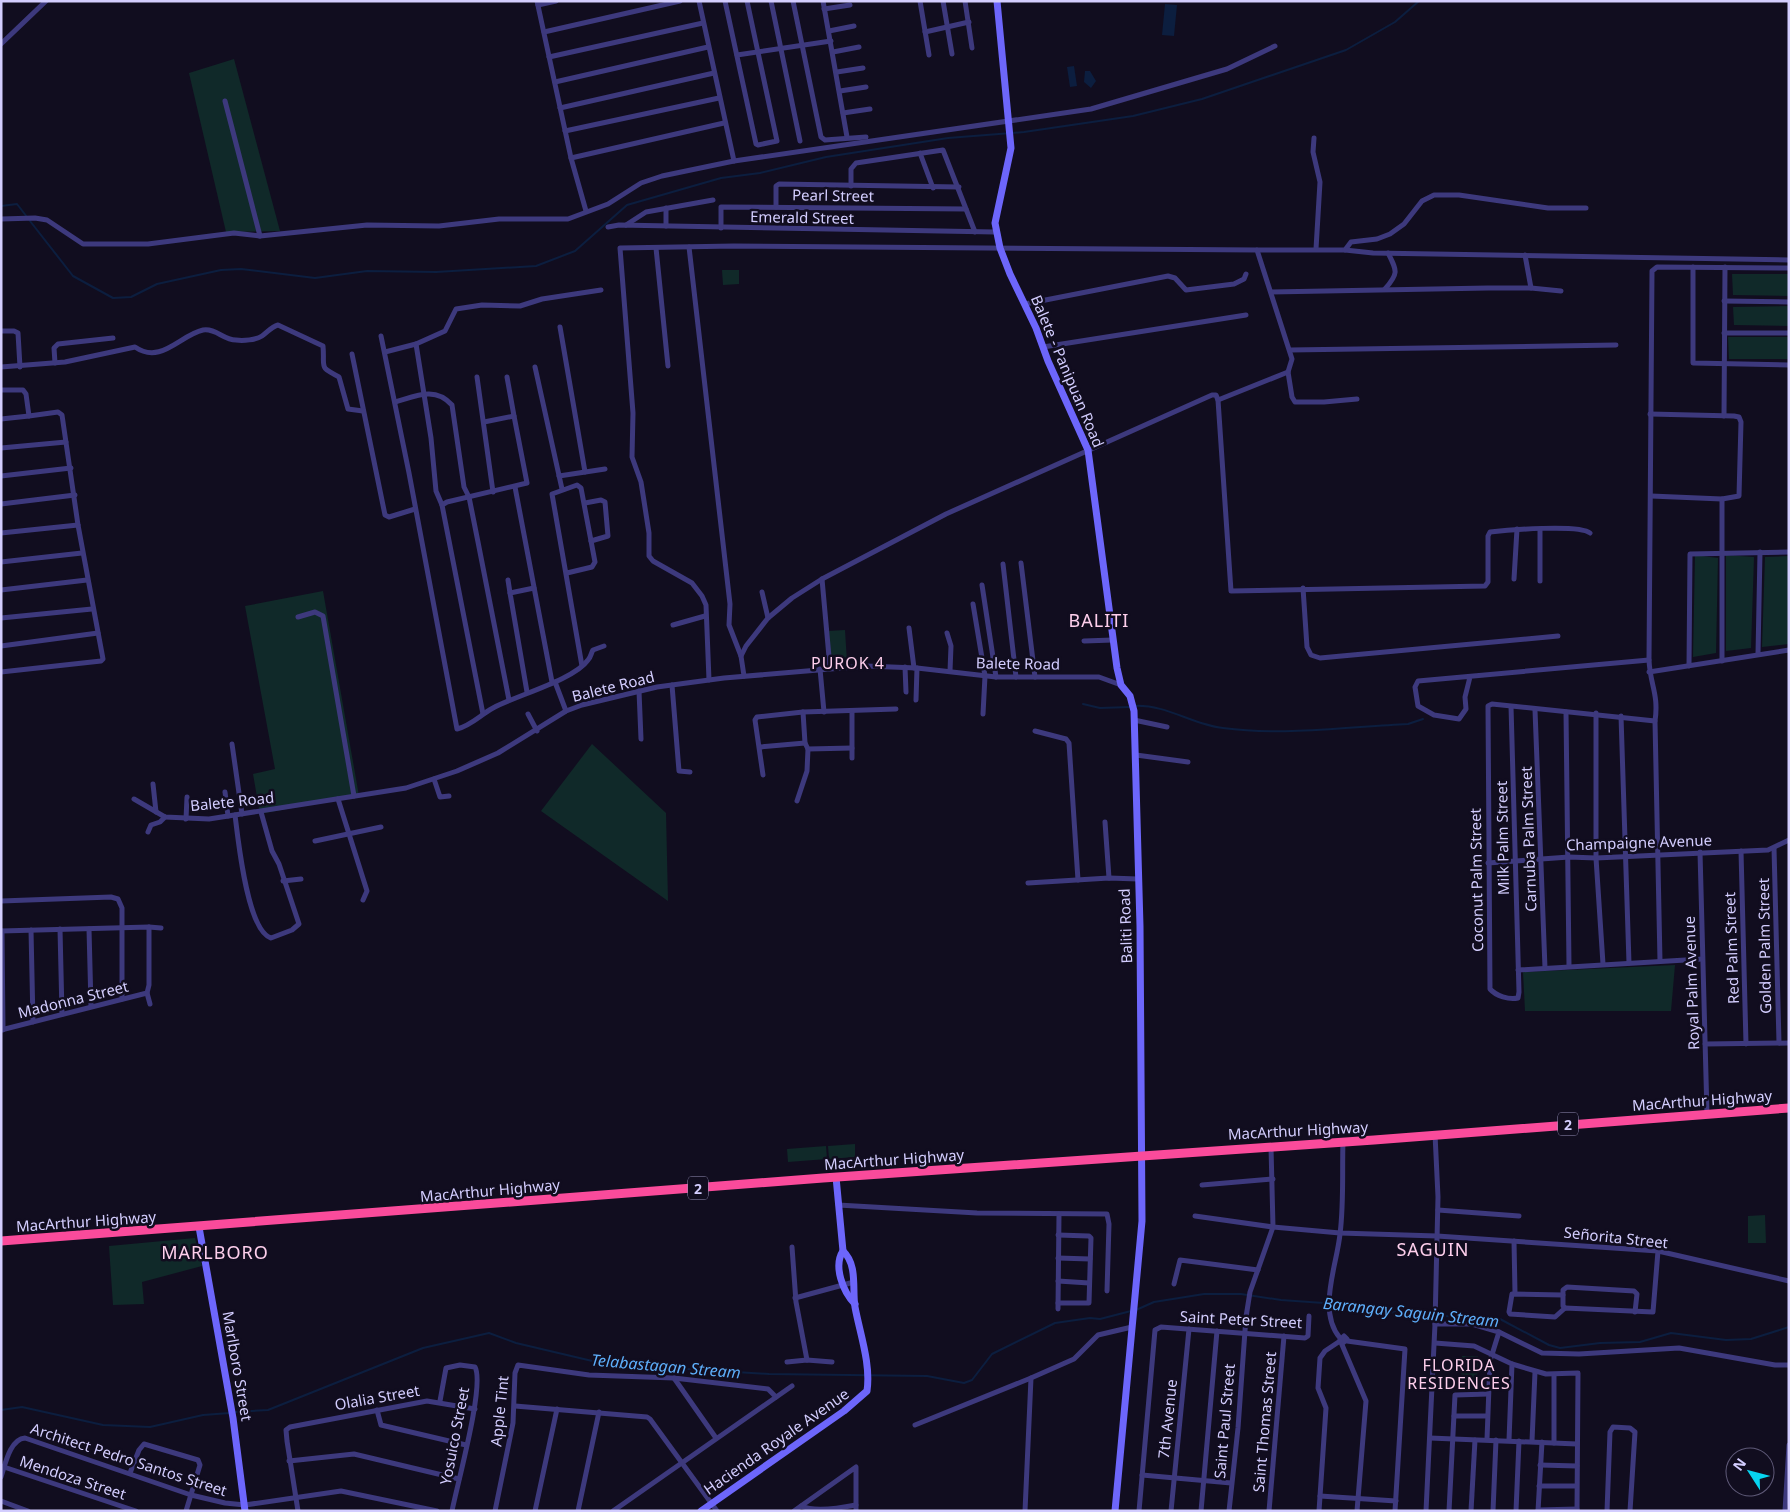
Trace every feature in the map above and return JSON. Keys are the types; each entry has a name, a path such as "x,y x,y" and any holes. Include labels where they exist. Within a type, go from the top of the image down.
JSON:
{"highway":[{"name":"MacArthur Highway","path":"1,1241 836,1177 1789,1108"}],"main road":[{"name":"Balete - Panipuan Road","path":"998,1 1011,148 995,232 1010,274 1025,304 1088,450 1113,640 1121,685 1131,698"},
{"name":"Baliti Road","path":"1115,1511 1142,1221 1140,1155 1140,926 1136,755 1134,711 1131,698"},
{"name":"Hacienda Royale Avenue","path":"701,1511 866,1394 868,1385 867,1371 855,1304 854,1282 849,1259 843,1251 836,1177"},
{"name":"Marlboro Street","path":"199,1227 233,1418 245,1508"},
{"name":"Hacienda Royale Avenue","path":"843,1251 838,1261 843,1284 846,1292 855,1304"}],"street":[{"path":"1,44 46,1"},
{"path":"556,1 537,3 571,158 586,211"},
{"path":"544,32 680,1"},
{"path":"699,1 724,123 734,161"},
{"path":"725,1 756,144 774,143 777,141 747,1"},
{"path":"771,1 800,141"},
{"path":"794,1 821,137 825,140 866,137"},
{"path":"823,1 848,137"},
{"path":"920,1 929,55"},
{"path":"943,1 952,54"},
{"path":"966,1 972,48"},
{"path":"824,9 850,5"},
{"path":"549,57 703,22"},
{"path":"926,32 969,22"},
{"path":"828,31 854,26"},
{"path":"737,55 831,41"},
{"path":"1,219 35,218 47,220 83,244 148,244 234,233 260,236 367,225 421,227 456,225 499,219 568,219 608,204 641,183 662,176 734,161 943,129 1009,122 1091,109 1227,69 1275,46"},
{"path":"555,82 708,47"},
{"path":"833,52 859,47"},
{"path":"836,72 863,68"},
{"path":"560,108 714,73"},
{"path":"840,91 866,87"},
{"path":"566,132 719,98"},
{"path":"225,101 260,236"},
{"path":"843,113 870,109"},
{"path":"571,158 724,123"},
{"path":"1314,138 1313,152 1320,182 1316,249"},
{"path":"851,186 852,169 856,163 943,150 975,232"},
{"path":"920,153 933,188"},
{"path":"776,207 776,186 779,184 959,187"},
{"path":"1345,250 1351,242 1377,239 1398,229 1422,201 1434,195 1459,195 1548,208 1586,208"},
{"path":"626,225 646,212 713,200"},
{"name":"Pearl Street","path":"721,228 721,207 966,209"},
{"path":"666,208 666,226"},
{"name":"Emerald Street","path":"608,227 626,225 995,232"},
{"path":"709,680 706,605 702,596 692,583 653,561 649,556 649,533 640,477 632,457 633,413 631,370 618,248 635,246 656,248 1316,249 1388,253 1789,260"},
{"path":"689,247 730,604 729,625 741,656 744,676"},
{"path":"656,248 668,366"},
{"path":"1257,250 1290,350 1292,359 1288,372 1292,397 1297,402 1357,399"},
{"path":"1385,289 1394,278 1396,271 1388,253"},
{"path":"1525,255 1531,288"},
{"path":"1660,962 1655,721 1658,701 1649,672 1652,271 1657,267 1789,268"},
{"path":"1692,267 1692,362 1789,365"},
{"path":"1724,416 1725,267"},
{"path":"1025,304 1168,276 1175,278 1186,290 1234,284 1244,279 1246,274"},
{"path":"1271,292 1531,288 1561,291"},
{"path":"385,352 416,344 445,330 456,309 482,305 520,306 542,299 601,290"},
{"path":"1724,301 1789,302"},
{"path":"1043,347 1246,315"},
{"path":"1,367 56,363 135,347 143,352 160,351 204,330 211,330 226,339 255,339 261,338 272,327 278,325 323,346 324,367 328,373 338,376 340,379 348,410 363,411"},
{"path":"560,327 585,472"},
{"path":"1,331 14,330 18,333 20,367"},
{"path":"1724,333 1789,333"},
{"path":"381,336 457,729 470,725 483,714 508,700 554,682 582,666 590,659 593,650 604,646"},
{"path":"56,363 55,346 113,338"},
{"path":"416,344 431,438 436,491 442,505 483,714"},
{"path":"1290,350 1616,345"},
{"path":"352,354 385,515 388,517 415,508"},
{"path":"535,367 562,489"},
{"path":"1218,400 1288,372"},
{"path":"477,377 493,492"},
{"path":"442,505 527,483 507,377"},
{"path":"1,390 24,390 29,416"},
{"path":"395,402 436,393 446,398 452,405 464,487 469,497 508,700"},
{"path":"741,656 746,646 768,618 792,598 822,579 946,514 1208,396 1214,395 1218,400 1229,589 1485,586 1488,582 1488,534 1490,532 1517,529 1579,529 1590,533"},
{"path":"1,419 60,413 71,468 82,553 103,658 101,662 1,672"},
{"path":"1650,414 1739,417 1741,422 1741,491 1739,496 1722,499 1651,496"},
{"path":"484,422 514,416"},
{"path":"1,448 66,442"},
{"path":"1,476 71,468"},
{"path":"559,476 605,469"},
{"path":"567,574 595,565 585,503 580,486 562,489 552,494 582,666"},
{"path":"515,487 554,682 566,711"},
{"path":"1,504 75,495"},
{"path":"1722,499 1722,661"},
{"path":"585,503 601,500 605,502 608,536 591,541"},
{"path":"1,533 78,525"},
{"path":"1514,579 1517,529"},
{"path":"1540,529 1540,581"},
{"path":"1689,666 1690,556 1692,552 1789,552"},
{"path":"1758,654 1760,552"},
{"path":"1,562 82,553"},
{"path":"1021,563 1035,676"},
{"path":"1003,564 1016,676"},
{"path":"822,579 830,668"},
{"path":"1,590 87,580"},
{"path":"508,580 527,692"},
{"path":"982,585 996,677"},
{"path":"510,593 534,588"},
{"path":"1303,588 1307,647 1311,655 1320,658 1558,636"},
{"path":"762,592 768,618"},
{"path":"973,604 985,676 983,714"},
{"path":"1,618 92,609"},
{"path":"298,617 315,612 323,616 354,796"},
{"path":"673,625 705,616"},
{"path":"909,628 916,668 916,700"},
{"path":"1,646 98,633"},
{"path":"947,634 951,646 950,671"},
{"path":"1084,641 1113,640"},
{"path":"1649,672 1789,650"},
{"path":"1470,677 1465,697 1467,705 1458,719 1434,715 1418,706 1415,687 1418,682 1470,677 1649,660"},
{"path":"905,667 906,692"},
{"name":"Balete Road","path":"134,800 164,817 186,819 261,812 406,788 434,779 498,753 537,731 566,711 589,702 639,691 709,680 830,668 905,667 996,677 1099,677 1121,685"},
{"path":"820,669 824,712"},
{"path":"672,685 679,771 690,772"},
{"path":"639,691 641,739"},
{"name":"Coconut Palm Street","path":"1511,706 1492,704 1487,709 1490,989 1494,994 1518,998 1518,970"},
{"path":"1511,706 1535,710 1596,713 1655,721"},
{"name":"Milk Palm Street","path":"1511,706 1518,970"},
{"path":"763,775 756,718 803,712 896,709"},
{"name":"Carnuba Palm Street","path":"1535,710 1545,968"},
{"path":"852,711 852,758"},
{"path":"796,801 807,772 808,749 805,743 803,712"},
{"path":"1566,712 1569,966"},
{"path":"1596,713 1596,858 1603,964"},
{"path":"528,714 537,731"},
{"path":"1621,716 1628,963"},
{"path":"1134,720 1167,727"},
{"path":"1035,731 1066,739 1069,743 1078,880"},
{"path":"760,747 805,743"},
{"path":"232,744 242,814"},
{"path":"808,749 852,748"},
{"path":"1136,755 1188,762"},
{"path":"434,779 440,797 449,796"},
{"path":"153,784 156,812"},
{"path":"225,792 228,816"},
{"path":"186,797 186,819"},
{"path":"338,799 367,891 363,900"},
{"path":"235,815 241,864 250,902 261,931 268,938 285,934 297,927 298,924 261,812"},
{"path":"148,832 151,825 160,822 164,817"},
{"path":"1105,822 1109,878"},
{"path":"315,841 381,827"},
{"name":"Champaigne Avenue","path":"1488,862 1541,858 1596,858 1741,851 1774,848 1789,840"},
{"name":"Golden Palm Street","path":"1774,848 1779,1043"},
{"name":"Red Palm Street","path":"1741,851 1746,1044"},
{"name":"Royal Palm Avenue","path":"1700,852 1707,1114"},
{"path":"1028,883 1109,878 1138,879"},
{"path":"284,882 301,879"},
{"path":"1,902 111,897 118,899 122,928 122,999"},
{"name":"Madonna Street","path":"2,1030 147,993 149,990 149,927"},
{"path":"90,928 91,1006"},
{"path":"2,1030 1,931 161,928"},
{"path":"60,929 62,1014"},
{"path":"31,930 32,1022"},
{"path":"1518,970 1702,959"},
{"path":"147,993 150,1004"},
{"path":"1705,1044 1789,1043"},
{"path":"1426,1511 1436,1322 1438,1210 1435,1134"},
{"path":"1343,1141 1340,1233 1330,1311 1334,1331 1343,1341 1343,1348 1366,1401 1357,1511"},
{"name":"Saint Paul Street","path":"1229,1511 1248,1304 1250,1292 1273,1227 1271,1146"},
{"path":"1202,1186 1273,1179"},
{"path":"838,1204 977,1213 1104,1214 1108,1216 1109,1224 1107,1291"},
{"path":"1438,1210 1519,1216"},
{"path":"1058,1235 1089,1236 1090,1259 1087,1304 1058,1306 1058,1235 1059,1214"},
{"name":"Señorita Street","path":"1195,1216 1273,1227 1340,1233 1437,1236 1658,1251 1789,1281"},
{"path":"1514,1241 1515,1293"},
{"path":"792,1247 795,1298 808,1360"},
{"path":"1563,1295 1512,1294 1510,1314 1555,1317 1565,1308 1651,1313 1654,1311 1658,1251"},
{"path":"1058,1258 1090,1259"},
{"path":"1174,1284 1180,1260 1258,1270"},
{"path":"1058,1281 1089,1283"},
{"path":"795,1298 854,1282"},
{"path":"1565,1308 1563,1306 1563,1290 1567,1287 1634,1291 1637,1294 1635,1312"},
{"name":"Saint Peter Street","path":"1142,1475 1155,1330 1161,1327 1308,1336 1309,1316"},
{"path":"1436,1322 1472,1324 1499,1332 1542,1353 1579,1354 1679,1348 1775,1365 1789,1365"},
{"path":"915,1425 1074,1359 1098,1334 1132,1327"},
{"name":"7th Avenue","path":"1172,1511 1189,1329"},
{"path":"1201,1511 1217,1331"},
{"path":"1487,1439 1491,1353 1499,1332"},
{"name":"Saint Thomas Street","path":"1268,1511 1284,1336"},
{"path":"1319,1511 1326,1408 1318,1388 1320,1358 1325,1351 1343,1341 1405,1349 1395,1511"},
{"path":"1434,1343 1474,1346 1512,1364 1535,1372 1554,1375 1578,1373 1577,1510 1538,1510 1542,1442"},
{"path":"787,1362 808,1360 832,1362"},
{"path":"1509,1440 1512,1364"},
{"name":"Yosuico Street","path":"440,1401 446,1368 460,1365 475,1367 478,1381 475,1409 452,1511"},
{"name":"Apple Tint","path":"495,1511 515,1406 515,1373 518,1366 607,1376 674,1378 768,1389 776,1397"},
{"path":"1532,1441 1535,1372"},
{"path":"1554,1375 1554,1444"},
{"path":"674,1378 716,1438"},
{"path":"1025,1511 1031,1378"},
{"path":"612,1511 792,1386"},
{"path":"1449,1511 1456,1394 1488,1394"},
{"name":"Olalia Street","path":"289,1461 286,1430 296,1424 427,1401 440,1401 475,1409"},
{"path":"515,1406 599,1412 650,1419 717,1511"},
{"path":"535,1511 557,1409"},
{"path":"377,1410 381,1425 466,1445"},
{"path":"578,1511 599,1412"},
{"path":"1454,1416 1487,1416"},
{"path":"1607,1511 1610,1432 1613,1427 1630,1428 1635,1432 1630,1511"},
{"name":"Architect Pedro Santos Street","path":"1,1477 3,1466 15,1443 25,1438 191,1494 245,1508 296,1498 349,1491 437,1511"},
{"path":"1430,1438 1577,1444"},
{"path":"1471,1511 1475,1440"},
{"path":"1493,1511 1496,1440"},
{"path":"1516,1511 1519,1441"},
{"path":"130,1473 138,1450 144,1444 195,1458 200,1465 186,1511"},
{"path":"1785,1511 1789,1445"},
{"path":"298,1511 289,1461 354,1454 459,1478"},
{"path":"1540,1465 1577,1466"},
{"name":"Mendoza Street","path":"3,1466 136,1511"},
{"path":"794,1511 801,1506 856,1467 856,1508 816,1509 801,1506"},
{"path":"1139,1511 1142,1475 1231,1483"},
{"path":"1539,1486 1576,1486"},
{"path":"1320,1496 1396,1501"},
{"path":"1,1502 28,1511"}],"green space":[{"path":"234,59 280,231 226,232 189,73"},
{"path":"722,270 739,270 739,284 723,285"},
{"path":"1732,274 1789,274 1789,296 1733,295"},
{"path":"1789,306 1789,326 1734,325 1733,307"},
{"path":"1728,337 1789,337 1789,359 1729,359"},
{"path":"1695,555 1718,558 1716,653 1693,657"},
{"path":"1726,555 1754,557 1751,648 1726,651"},
{"path":"1789,556 1789,644 1762,647 1765,557"},
{"path":"323,591 359,796 260,814 253,774 275,769 245,606"},
{"path":"845,630 847,662 831,664 828,631"},
{"path":"592,744 666,813 668,901 541,811"},
{"path":"1675,965 1671,1011 1525,1011 1523,972"},
{"path":"855,1144 855,1157 829,1159 828,1146"},
{"path":"826,1146 827,1159 788,1162 787,1149"},
{"path":"1765,1215 1766,1243 1748,1243 1748,1216"},
{"path":"195,1238 202,1266 142,1282 144,1304 113,1305 109,1246"},
{"path":"1462,1356 1478,1356 1477,1382 1461,1381"}],"water":[{"path":"1165,4 1177,5 1174,36 1162,35"},
{"path":"1074,66 1077,86 1070,87 1067,67"},
{"path":"1085,71 1090,71 1096,81 1091,88 1084,82"}],"waterway":[{"path":"30,221 73,276 113,298 131,297 157,284 221,270 241,269 315,278 367,271 436,272 536,266 575,251 627,205 721,178 760,173 826,157 948,138 1024,132 1133,116 1202,99 1346,50 1395,22 1419,1"},
{"path":"1,206 17,204 27,217"},
{"path":"1083,704 1100,708 1130,707"},
{"path":"1134,706 1157,708 1212,726 1246,730 1339,729 1408,724 1423,719"},
{"name":"Barangay Saguin Stream","path":"1136,1310 1154,1302 1204,1294 1241,1294 1281,1300 1352,1305 1386,1313 1404,1311 1425,1315 1500,1319 1549,1345 1560,1348 1600,1343 1640,1342 1671,1333 1726,1340 1751,1339 1789,1327"},
{"name":"Telabastagan Stream","path":"235,1412 268,1410 423,1348 489,1333 516,1343 605,1364 769,1374 927,1376 964,1383 972,1380 992,1354 1055,1323 1090,1318 1100,1319 1131,1311"},
{"name":"Telabastagan Stream","path":"1,1410 22,1407 103,1425 150,1427 203,1415 230,1413"}],"district":[{"name":"BALITI","path":"1099,620"},
{"name":"PUROK 4","path":"848,663"},
{"name":"SAGUIN","path":"1433,1249"},
{"name":"MARLBORO","path":"215,1252"},
{"name":"FLORIDA RESIDENCES","path":"1459,1374"}]}
